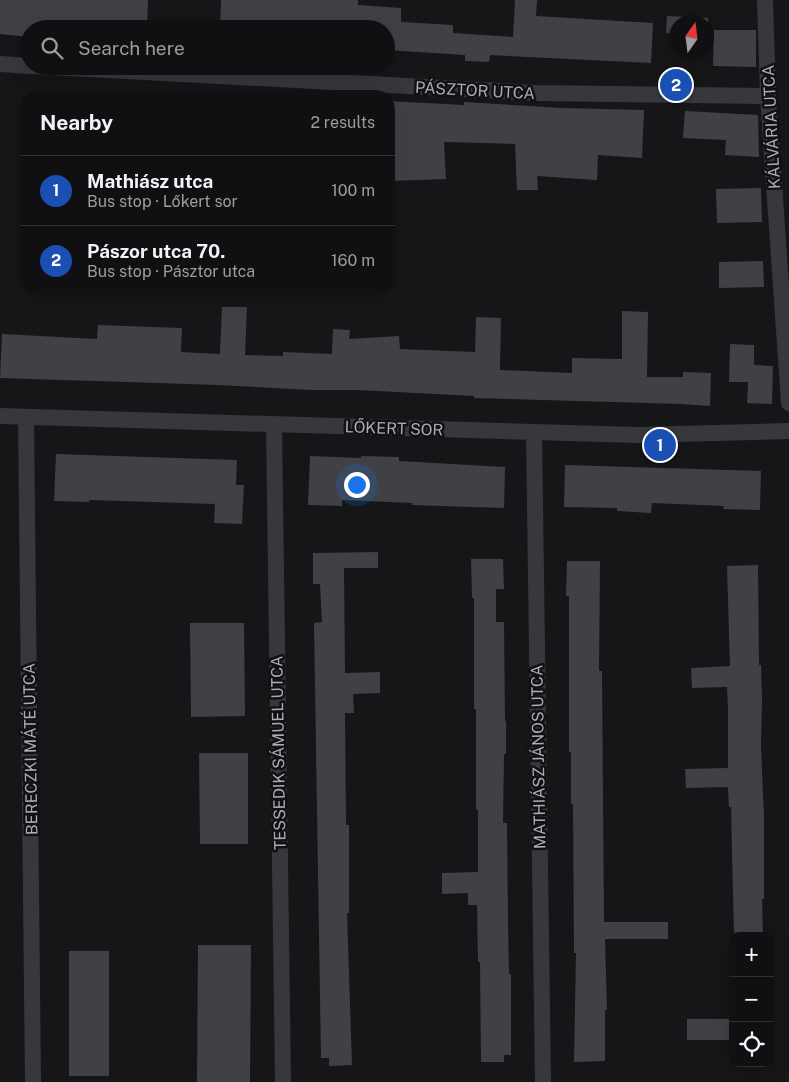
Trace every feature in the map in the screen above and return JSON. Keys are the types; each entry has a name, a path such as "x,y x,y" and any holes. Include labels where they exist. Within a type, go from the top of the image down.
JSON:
{"street":[{"name":"KÁLVÁRIA UTCA","path":"765,0 768,96 789,403"},
{"path":"0,64 20,65"},
{"name":"PÁSZTOR UTCA","path":"201,75 536,93 768,96"},
{"name":"LŐKERT SOR","path":"0,416 637,435 789,431"},
{"name":"BERECZKI MÁTÉ UTCA","path":"26,417 33,1082"},
{"name":"TESSEDIK SÁMUEL UTCA","path":"274,425 283,1082"},
{"name":"MATHIÁSZ JÁNOS UTCA","path":"534,432 543,1082"}],"building":[{"path":"0,0 148,0 147,20 20,20 20,36 0,34"},
{"path":"221,0 358,0 358,5 401,8 401,22 453,25 453,33 513,37 515,0 537,0 536,16 653,23 651,63 490,55 489,62 465,61 465,55 395,51 395,20 220,20"},
{"path":"667,16 669,16 669,33 666,33"},
{"path":"714,30 756,30 756,67 713,66"},
{"path":"395,101 464,105 464,102 563,108 644,110 642,158 598,155 597,180 537,176 538,190 517,190 515,144 444,142 446,179 395,181"},
{"path":"685,111 758,115 759,157 725,155 726,140 683,138"},
{"path":"761,188 762,222 717,223 716,189"},
{"path":"763,261 764,287 719,288 719,262"},
{"path":"222,307 247,307 245,355 283,356 283,352 332,354 333,329 350,330 349,339 399,336 400,349 475,352 476,317 501,318 500,370 572,373 572,358 622,359 622,311 648,312 647,377 683,377 683,372 711,373 710,406 474,398 474,396 358,390 312,390 0,378 2,334 97,339 98,325 182,328 181,352 220,354"},
{"path":"730,344 754,345 754,365 773,366 772,404 747,403 748,382 729,382"},
{"path":"56,454 237,460 236,485 244,485 242,524 214,523 215,504 89,500 89,502 54,501"},
{"path":"310,456 399,457 399,461 505,467 504,508 412,505 412,503 342,500 342,506 308,505"},
{"path":"565,465 761,471 760,510 723,509 724,506 652,503 651,513 617,511 617,508 564,507"},
{"path":"378,552 378,568 344,568 345,673 380,672 380,693 353,694 354,713 345,713 346,825 349,825 349,913 347,913 352,1065 329,1066 329,1058 321,1058 314,623 322,622 320,584 313,584 313,553"},
{"path":"471,559 503,559 504,589 496,589 496,622 504,622 506,754 504,754 503,823 507,823 509,974 511,974 511,1055 504,1055 504,1062 481,1062 480,962 478,962 477,905 468,905 468,893 442,894 442,873 478,872 476,709 474,709 474,598 472,598"},
{"path":"567,561 600,561 599,671 602,671 604,922 668,922 668,939 605,939 607,1010 605,1010 605,1061 574,1062 576,953 574,953 573,804 571,804 571,752 569,752 569,596 566,596"},
{"path":"758,565 764,818 763,932 734,932 731,807 729,807 728,787 686,788 685,769 728,768 727,687 692,688 691,668 730,666 727,566"},
{"path":"190,623 244,623 245,716 191,717"},
{"path":"199,753 248,753 248,844 200,844"},
{"path":"198,945 251,945 250,1082 197,1082"},
{"path":"69,951 109,951 109,1076 69,1076"},
{"path":"687,1019 729,1019 729,1040 687,1040"}],"place":[{"name":"Pászor utca 70.","path":"676,85"},
{"name":"Mathiász utca","path":"660,445"}]}
